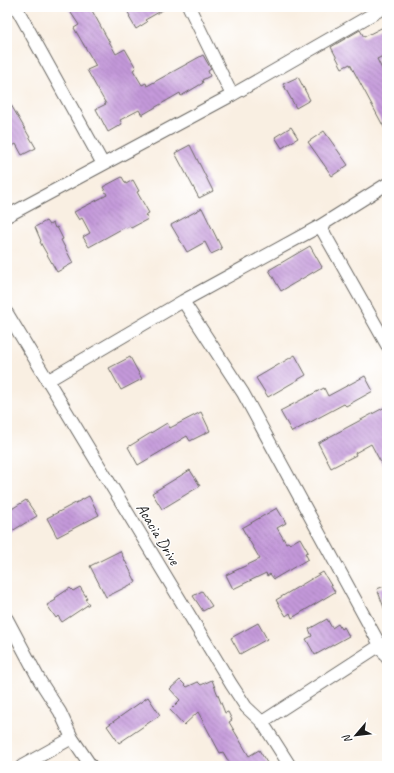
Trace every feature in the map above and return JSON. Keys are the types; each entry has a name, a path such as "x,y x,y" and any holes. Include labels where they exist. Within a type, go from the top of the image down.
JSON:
{"street":[{"path":"16,7 103,164"},
{"path":"189,7 232,95"},
{"path":"7,216 232,95 385,7"},
{"path":"47,381 183,300 320,226 387,184"},
{"path":"320,226 387,345"},
{"path":"183,300 243,393 379,646 387,658"},
{"name":"Acacia Drive","path":"7,313 231,684 246,708 262,722 290,766"},
{"path":"7,620 40,681 60,712 72,738 90,766"},
{"path":"262,722 379,646"},
{"path":"22,766 72,738"}],"building":[{"path":"67,7 90,7 116,54 125,49 136,68 133,70 142,85 146,83 147,86 203,55 211,69 208,71 210,76 202,80 203,83 181,96 180,93 142,115 139,110 120,120 122,124 108,132 96,109 106,104 87,70 96,66 74,28 79,25"},
{"path":"125,7 168,7 145,20 147,22 136,29"},
{"path":"387,25 387,54 377,59 387,79 387,133 350,64 342,68 331,47 360,30 364,37"},
{"path":"298,77 310,100 296,108 283,84"},
{"path":"7,98 36,148 22,155 16,144 7,149"},
{"path":"291,127 298,138 282,148 275,137"},
{"path":"324,131 348,165 332,176 308,142"},
{"path":"190,145 213,191 199,198 175,153"},
{"path":"122,177 126,184 133,180 139,191 137,192 149,213 145,215 148,219 131,228 130,226 125,227 89,247 83,237 90,233 82,218 79,220 74,212 107,195 103,187"},
{"path":"202,208 222,249 211,254 205,242 187,252 171,225"},
{"path":"46,221 49,225 53,223 55,228 57,227 63,239 61,240 73,263 57,272 40,242 41,241 35,227"},
{"path":"310,246 322,267 281,291 269,270"},
{"path":"295,355 306,375 268,397 256,378"},
{"path":"130,357 142,379 121,390 109,368"},
{"path":"365,376 373,391 346,406 344,404 292,432 280,411 324,388 328,396"},
{"path":"387,406 387,474 371,444 355,453 356,455 331,468 318,443"},
{"path":"201,412 210,431 190,441 187,436 138,465 128,447 167,423 170,428"},
{"path":"190,470 200,486 162,509 152,493"},
{"path":"89,496 99,515 57,537 47,518"},
{"path":"26,500 37,516 7,534 7,512"},
{"path":"277,508 286,523 277,528 286,543 288,542 290,544 300,538 308,552 305,553 308,559 274,579 270,574 267,576 266,573 233,589 226,575 260,559 242,528"},
{"path":"120,551 136,582 106,597 90,566"},
{"path":"323,572 335,592 292,618 290,613 286,616 276,600"},
{"path":"387,585 387,613 386,613 377,589"},
{"path":"80,587 89,604 62,622 58,616 56,618 47,605 56,600 55,598 70,588 73,591"},
{"path":"202,591 212,606 203,611 193,596"},
{"path":"327,619 332,628 338,624 341,629 344,627 349,636 315,655 306,639 312,636 309,629"},
{"path":"258,623 267,639 240,654 231,638"},
{"path":"180,680 187,687 198,682 201,685 212,680 225,713 228,712 232,720 229,722 249,756 259,750 269,766 231,766 223,752 220,753 198,712 184,725 170,710 180,700 170,689"},
{"path":"148,697 160,715 119,743 107,726"}]}
